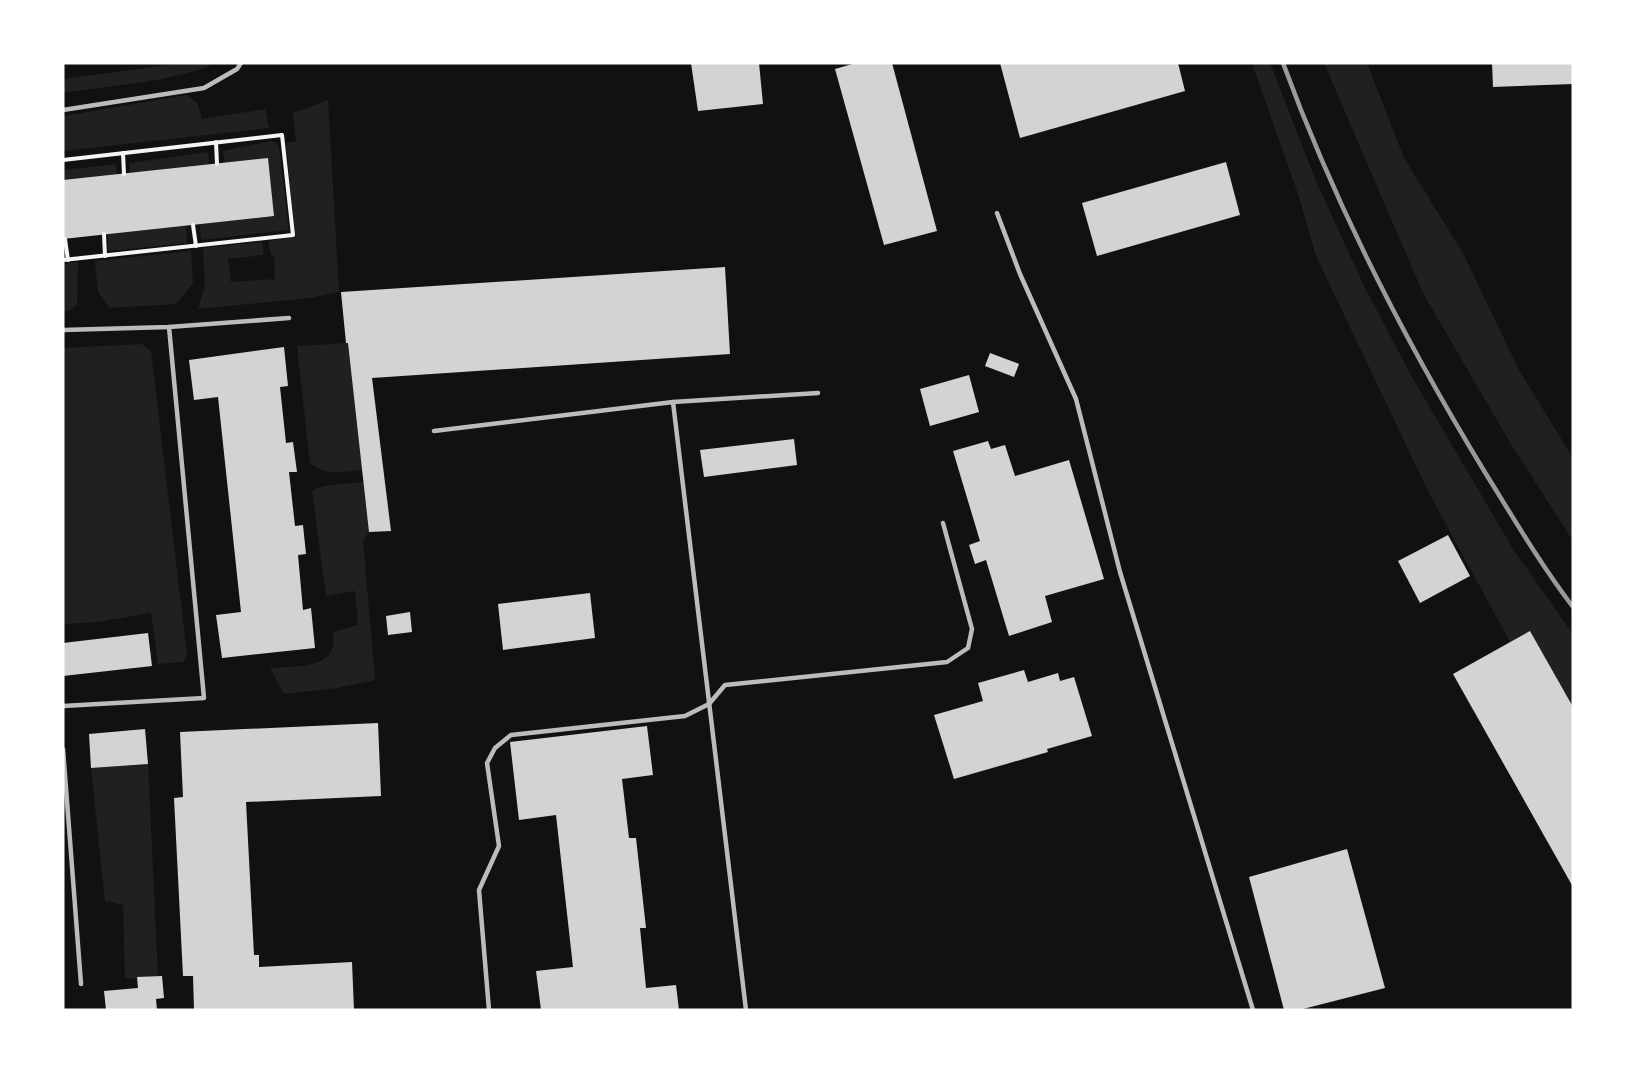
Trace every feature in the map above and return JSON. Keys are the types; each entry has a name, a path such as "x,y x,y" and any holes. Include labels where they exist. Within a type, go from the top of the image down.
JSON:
{"lane":[{"path":"63,110 204,88 237,69 241,63"},
{"path":"997,213 1020,274 1076,399 1120,572 1253,1010"},
{"path":"63,330 169,327 289,318"},
{"path":"63,706 204,698 169,327"},
{"path":"434,431 674,402 818,393"},
{"path":"674,402 746,1010"},
{"path":"489,1010 479,890 499,846 487,763 495,748 511,735 685,716 709,704 725,685 947,662 968,648 972,629 943,523"},
{"path":"63,749 81,984"}],"path":[{"path":"63,160 282,135 293,235 66,260 65,239"},
{"path":"216,142 217,164"},
{"path":"123,153 124,174"},
{"path":"193,225 196,246"},
{"path":"104,234 105,256"}],"shaded area":[{"path":"183,63 213,63 202,69 165,78 63,93 63,79"},
{"path":"1252,63 1270,63 1316,181 1365,288 1412,377 1513,549 1573,634 1573,707 1530,631 1510,642 1428,491 1316,256 1299,197"},
{"path":"1324,63 1367,63 1404,158 1463,253 1519,370 1573,458 1573,541 1509,441 1423,293"},
{"path":"187,95 198,104 202,119 265,109 269,128 63,151 63,116"},
{"path":"328,100 339,292 310,298 198,309 205,285 203,248 262,242 264,255 228,259 231,282 275,279 274,255 271,255 268,241 295,237 286,143 296,141 293,113"},
{"path":"270,141 276,142 279,147 289,230 201,240 200,224 274,216 268,159 225,163 223,151"},
{"path":"208,152 209,164 130,173 129,163"},
{"path":"116,164 117,175 63,180 63,170"},
{"path":"186,226 187,243 108,251 108,234"},
{"path":"191,251 193,284 176,304 109,308 98,292 95,261"},
{"path":"78,262 77,304 69,311 63,311 63,264"},
{"path":"348,343 362,470 329,472 310,463 297,346"},
{"path":"142,344 151,351 187,654 183,662 158,664 151,613 99,622 63,624 63,348"},
{"path":"363,482 369,532 363,540 375,680 338,688 284,694 270,668 316,663 330,654 333,646 333,632 358,625 355,591 326,596 312,491 323,486"},
{"path":"148,764 158,976 125,979 123,905 105,901 91,768"}],"building":[{"path":"691,63 759,63 763,104 698,111"},
{"path":"856,63 892,63 937,231 884,245 835,69"},
{"path":"1000,63 1178,63 1185,91 1020,138"},
{"path":"1492,63 1573,63 1573,84 1493,87"},
{"path":"268,158 274,216 63,239 63,180"},
{"path":"1226,162 1240,215 1097,256 1082,203"},
{"path":"725,267 730,354 372,378 391,531 369,532 341,292"},
{"path":"284,347 288,386 280,387 286,443 293,442 297,472 289,472 295,526 303,525 306,554 298,555 303,610 311,608 315,648 222,658 216,615 241,612 218,397 194,400 189,360"},
{"path":"990,353 1019,364 1014,377 985,366"},
{"path":"969,375 979,412 930,426 920,389"},
{"path":"794,439 797,465 704,477 700,450"},
{"path":"988,441 991,449 1005,445 1015,476 1069,460 1104,579 1045,596 1052,622 1009,636 986,560 975,564 969,545 980,541 953,451"},
{"path":"1448,535 1470,576 1420,603 1398,561"},
{"path":"590,593 595,638 503,650 498,604"},
{"path":"410,612 412,632 388,635 386,616"},
{"path":"1530,631 1573,707 1573,887 1453,674"},
{"path":"148,633 152,666 63,676 63,643"},
{"path":"1024,670 1028,682 1058,673 1060,681 1074,677 1092,736 1047,749 1048,752 954,779 934,715 983,701 978,683"},
{"path":"378,723 381,796 246,802 254,955 259,955 259,967 352,962 354,1010 194,1010 193,976 183,976 174,798 183,797 180,732"},
{"path":"647,726 653,775 622,779 629,838 636,838 646,928 640,928 646,988 676,985 679,1010 541,1010 536,971 573,967 556,815 519,820 510,742"},
{"path":"145,729 148,764 91,768 89,734"},
{"path":"1347,849 1385,988 1299,1010 1284,1010 1249,877"},
{"path":"162,976 164,998 156,999 157,1010 106,1010 104,991 138,988 137,977"}],"railway":[{"path":"1283,63 1349,222 1428,375 1486,474 1573,607"}]}
